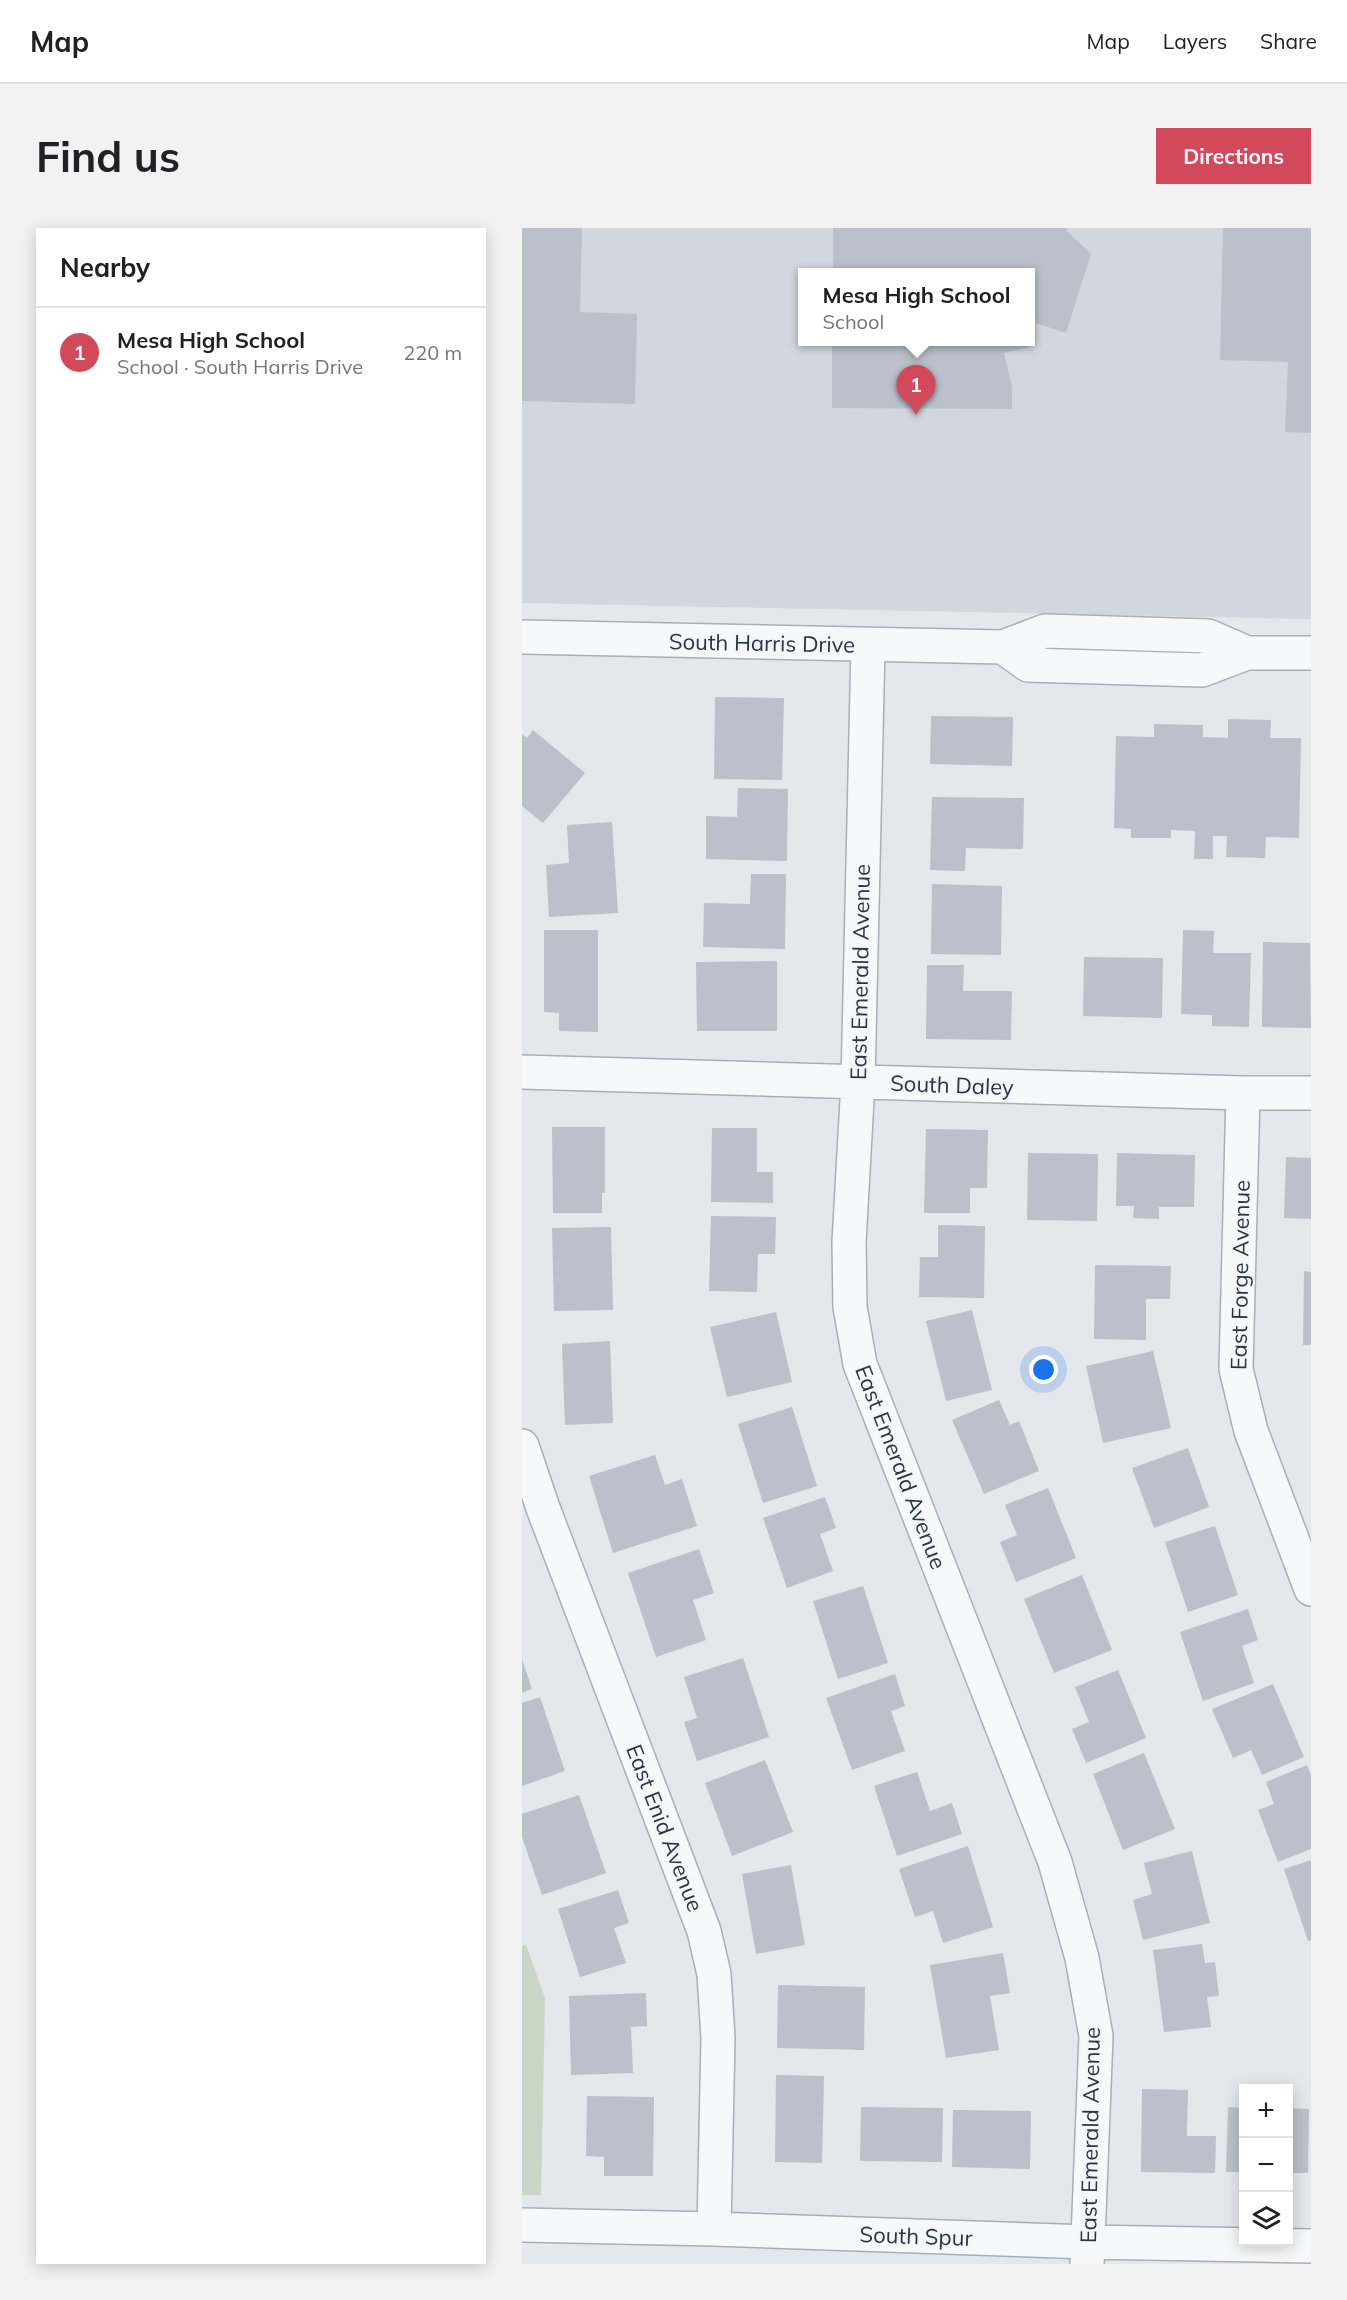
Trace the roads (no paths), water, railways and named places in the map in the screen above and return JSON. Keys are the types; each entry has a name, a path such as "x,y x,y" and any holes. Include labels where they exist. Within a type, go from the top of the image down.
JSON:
{"street":[{"name":"South Harris Drive","path":"522,637 868,646 1003,647 1028,665 1202,670 1247,653 1311,653"},
{"name":"East Emerald Avenue","path":"868,646 858,1082 849,1242 850,1307 860,1364 1055,1862 1082,1958 1096,2036 1088,2253"},
{"name":"South Daley","path":"522,1072 1243,1093 1311,1093"},
{"name":"East Forge Avenue","path":"1243,1093 1236,1369 1251,1431 1311,1589"},
{"name":"East Enid Avenue","path":"522,1446 543,1508 704,1931 712,1963 718,2038 714,2229"},
{"name":"South Spur","path":"522,2225 714,2229 1088,2253 1311,2246"}],"place":[{"name":"Mesa High School","path":"916,415"}]}
